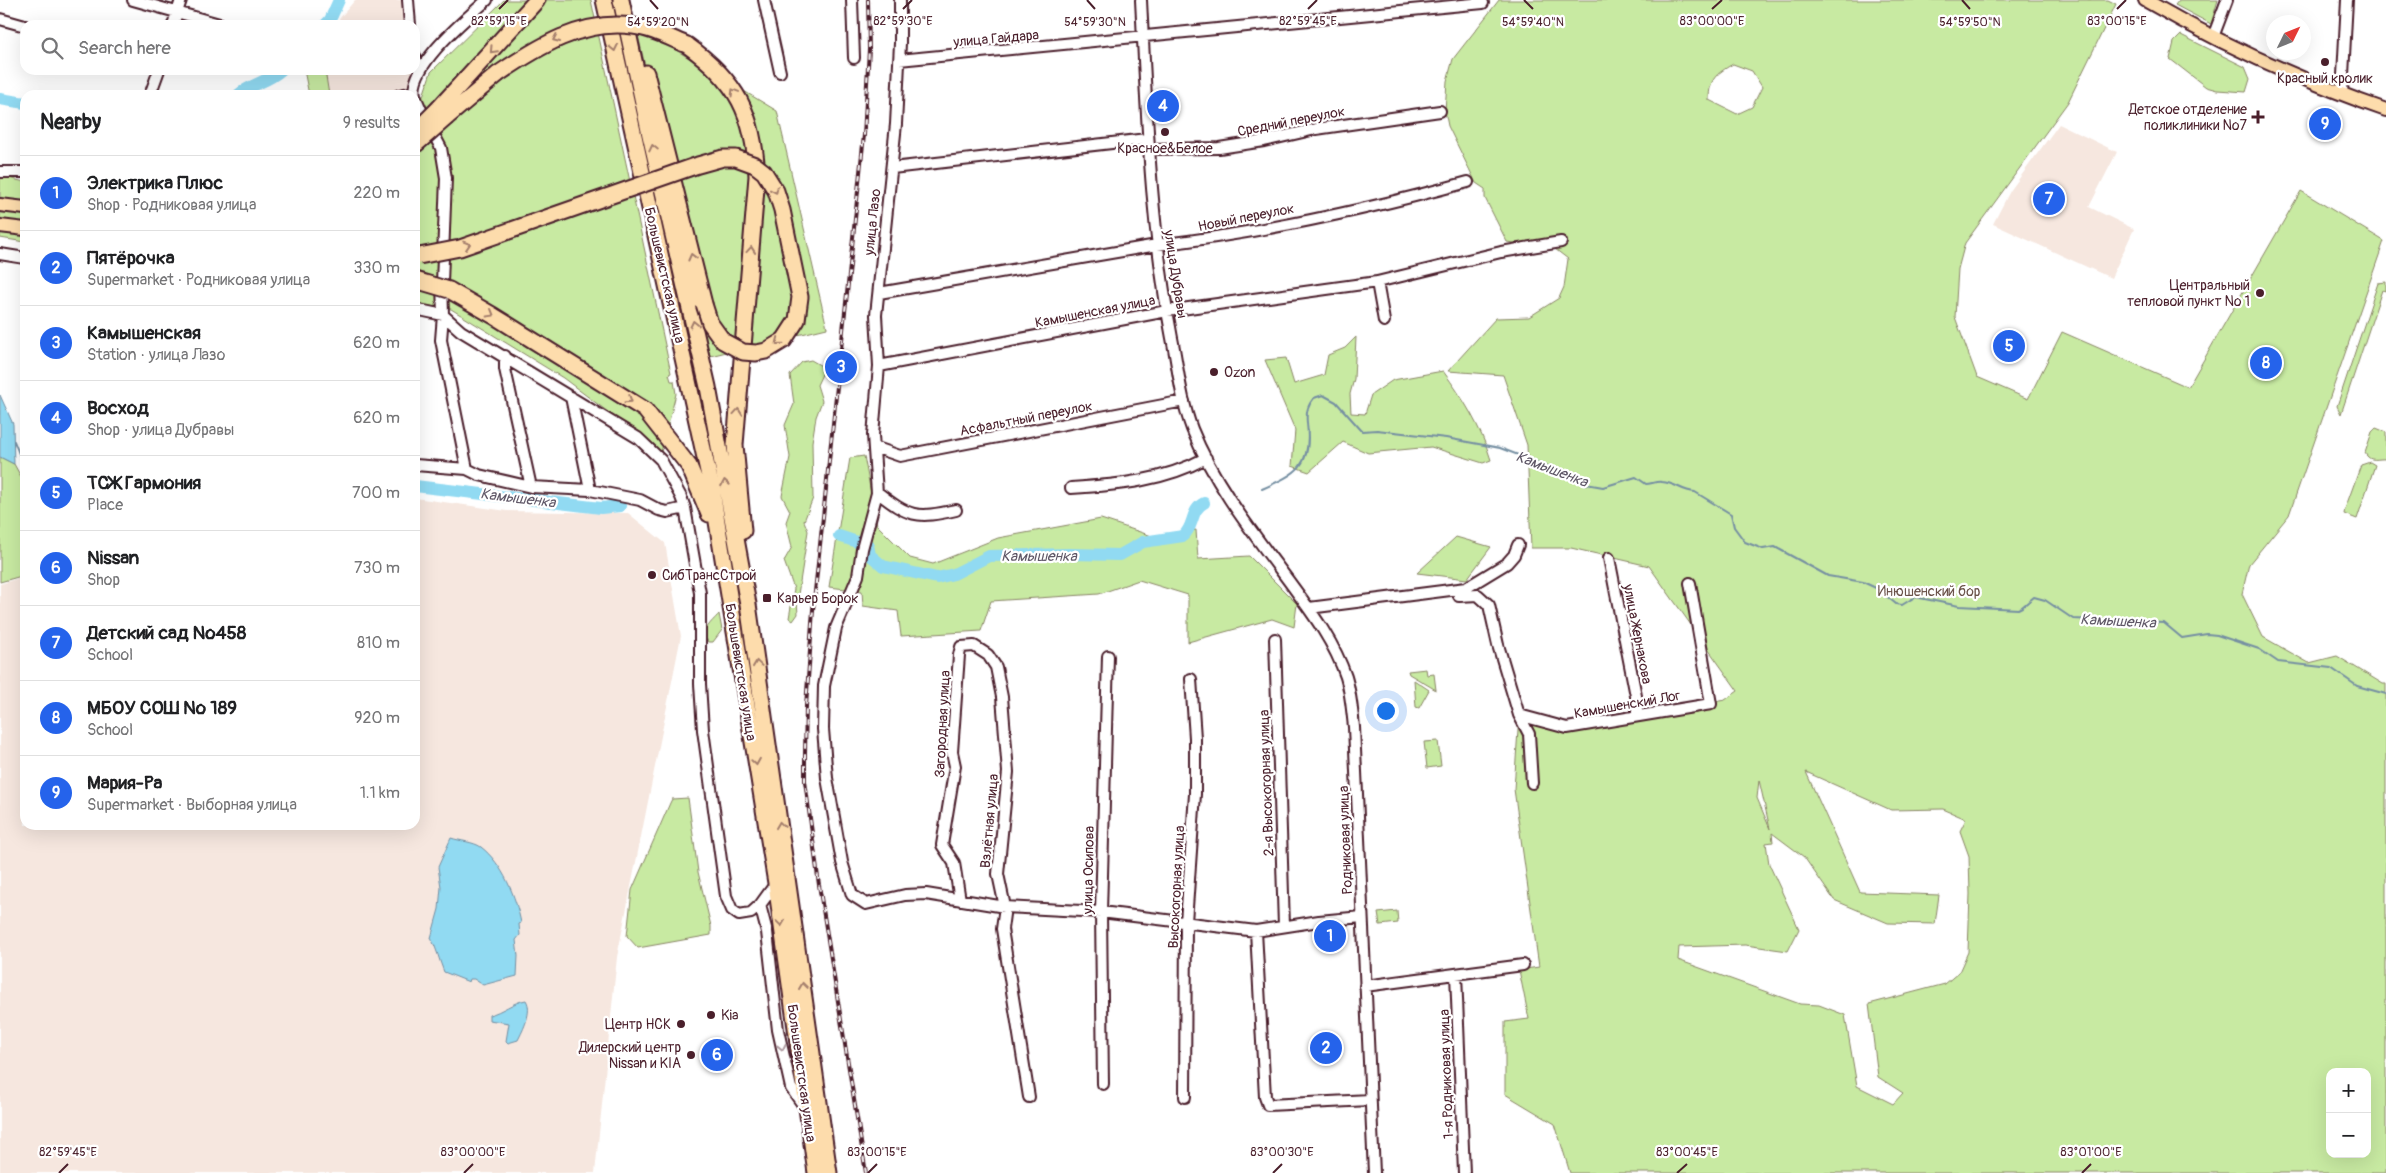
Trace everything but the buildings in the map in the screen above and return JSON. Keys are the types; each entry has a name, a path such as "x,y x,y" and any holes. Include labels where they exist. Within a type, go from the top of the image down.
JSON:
{"highway":[{"path":"420,140 537,0"},
{"name":"Большевистская улица","path":"604,0 711,485 776,883 816,1173"},
{"name":"Большевистская улица","path":"621,0 708,387 743,583 828,1173"},
{"path":"420,255 460,248 672,174 698,165 723,158 744,160 764,172 776,191 800,298 797,320 784,340 776,346 756,353 743,352 731,347 716,333 704,304 672,174 628,0"},
{"path":"420,129 534,50 566,34 603,25 633,26 659,33 687,45 711,62 731,86 746,113 755,144 757,176 735,445 743,528 743,583"},
{"path":"420,282 448,290 494,316 645,410 689,466 707,508 722,559"}],"main road":[{"path":"2145,0 2213,37 2342,94 2386,110"},
{"path":"0,205 20,207"},
{"path":"0,226 20,228"}],"street":[{"path":"133,0 205,20"},
{"path":"175,20 181,0"},
{"path":"408,0 410,20"},
{"path":"764,0 780,72"},
{"path":"852,0 854,58"},
{"name":"улица Лазо","path":"900,0 900,60 892,168 876,315 879,366 874,447 877,492 862,549 858,576 836,628 824,686 823,729 827,778 842,862 852,894 866,904 905,895 919,894 960,900"},
{"name":"улица Дубравы","path":"1141,0 1148,96 1148,144 1157,245 1184,401 1192,429 1206,458 1254,534"},
{"path":"2213,37 2227,0"},
{"path":"2342,94 2347,0"},
{"path":"420,69 433,52 485,1"},
{"name":"улица Гайдара","path":"900,60 1143,38 1483,3"},
{"path":"0,18 20,24"},
{"path":"152,90 157,75"},
{"path":"415,90 418,75"},
{"path":"420,108 441,148 446,178 441,340 467,469"},
{"name":"Средний переулок","path":"892,168 1148,144 1219,148 1264,141 1316,129 1440,111"},
{"path":"0,172 20,172"},
{"name":"Новый переулок","path":"879,294 1157,245 1201,240 1420,195 1468,182"},
{"name":"Камышенская улица","path":"879,366 1167,311 1376,282 1501,252 1560,242"},
{"path":"0,254 20,257"},
{"path":"1376,282 1384,322"},
{"path":"420,310 443,315 461,331 638,438 661,460 685,508 700,593 700,684 703,730 726,896 732,910 739,915 752,913 776,883"},
{"path":"505,356 505,369 531,487"},
{"path":"571,397 590,490"},
{"name":"Асфальтный переулок","path":"874,447 900,456 1184,401"},
{"path":"1071,488 1121,485 1166,475 1186,469 1206,458"},
{"path":"420,465 467,469 479,475 531,487 590,490 640,500 667,512 685,508"},
{"path":"877,492 901,511 929,516 956,510"},
{"name":"Родниковая улица","path":"1254,534 1309,608 1334,650 1346,677 1351,700 1354,727 1374,1173"},
{"path":"1309,608 1466,588 1507,563 1514,555 1518,545"},
{"name":"улица Жернакова","path":"1608,558 1637,701 1637,716"},
{"name":"Камышенский Лог","path":"1519,715 1567,728 1711,704 1690,584"},
{"path":"1458,589 1459,596 1478,596 1489,605 1498,645 1519,715 1529,734 1532,783"},
{"name":"2-я Высокогорная улица","path":"1275,639 1284,926"},
{"name":"Загородная улица","path":"960,900 954,863 942,846 955,766 952,752 959,655 962,647 974,646"},
{"name":"Взлётная улица","path":"974,646 988,655 996,667 1002,697 1008,772 998,874 1006,907 1002,929 1029,1097"},
{"name":"улица Осипова","path":"1103,1084 1101,912 1108,656"},
{"name":"Высокогорная улица","path":"1185,1097 1186,922 1195,794 1195,738 1191,679"},
{"path":"960,900 1006,907 1101,912 1256,931 1362,917"},
{"path":"760,905 767,932 778,1030 790,1088 807,1110"},
{"path":"1256,931 1265,1097 1268,1105 1370,1100"},
{"path":"1365,986 1523,965"},
{"name":"1-я Родниковая улица","path":"1456,974 1464,1173"}],"shaded area":[{"path":"355,0 408,0 410,20 338,20"},
{"path":"306,75 417,75 418,78 411,87 400,90 311,90"},
{"path":"2059,124 2117,152 2089,207 2134,229 2111,278 1993,224 2010,191"},
{"path":"420,499 507,511 628,513 665,543 681,636 617,957 595,1173 0,1173 0,584 20,578 20,830 420,830"}],"green space":[{"path":"504,0 591,0 671,373 669,374 671,381 674,381 676,394 661,452 563,378 451,309 420,305 420,105 431,72"},
{"name":"Инюшенский бор","path":"1499,0 2108,0 2116,4 2068,102 1965,243 1958,269 1955,317 1977,377 2028,399 2062,332 2188,387 2301,191 2384,241 2289,515 2249,564 2242,594 2263,637 2309,663 2337,656 2386,684 2386,1173 1570,1173 1555,1124 1505,1094 1505,1022 1529,1019 1519,970 1539,967 1514,789 1519,715 1567,728 1725,700 1738,691 1649,566 1571,548 1531,548 1527,445 1503,375 1448,371 1496,318 1529,317 1559,298 1564,287 1568,259 1555,249 1507,242 1485,198 1485,189 1476,183 1448,126 1445,111 1447,81 1453,59","holes":["1733,64 1752,71 1762,87 1752,107 1737,114 1709,100 1712,82 1718,74","1806,772 1891,810 1943,809 1966,819 1960,831 1969,856 1968,952 1959,972 1945,984 1869,1004 1878,1077 1903,1093 1893,1104 1857,1086 1845,1015 1819,1005 1800,1004 1678,960 1679,947 1745,945 1788,951 1799,929 1769,864 1766,843 1773,842 1772,833 1804,857 1834,900 1888,923 1935,924 1939,895 1860,892","1759,780 1770,829 1757,798"]},
{"path":"2179,0 2218,0 2211,24 2175,5"},
{"path":"636,26 777,111 827,328 710,356"},
{"path":"2181,35 2245,67 2250,79 2246,92 2217,90 2206,87 2170,59 2174,42"},
{"path":"305,75 326,75 328,90 308,90"},
{"path":"0,176 20,181 20,241 0,238"},
{"path":"2386,282 2386,291 2382,290 2341,414 2337,406 2378,283"},
{"path":"1356,337 1354,379 1350,394 1351,413 1365,414 1371,395 1393,380 1443,371 1471,413 1491,460 1483,463 1431,447 1368,453 1343,442 1309,472 1292,466 1295,430 1265,360 1286,358 1294,384 1324,375 1328,355 1345,348"},
{"path":"811,360 825,368 817,385 822,401 816,417 812,442 813,498 804,521 808,531 797,601 798,614 793,621 789,618 794,589 784,561 792,547 786,522 790,511 782,496 790,457 785,425 794,404 790,375 802,362"},
{"path":"2376,428 2386,432 2386,459 2372,459 2365,453 2372,432"},
{"path":"864,456 877,525 910,558 933,564 998,538 1101,519 1155,537 1196,530 1198,559 1249,556 1297,604 1294,627 1272,619 1188,642 1188,595 1139,580 1099,594 991,601 981,631 901,636 898,611 863,606 862,591 829,587 850,458"},
{"path":"0,457 14,464 20,475 20,576 0,582"},
{"path":"2370,462 2375,465 2357,519 2344,514 2345,509 2361,465"},
{"path":"1456,537 1491,547 1467,579 1417,573"},
{"path":"719,614 722,630 713,642 708,642 706,630"},
{"path":"1426,669 1427,675 1434,674 1436,690 1409,674 1408,671"},
{"path":"1414,680 1429,690 1419,708 1416,707"},
{"path":"1438,741 1441,766 1427,768 1424,742"},
{"path":"688,798 698,872 711,926 711,935 638,948 627,936 632,890 672,799"},
{"path":"1397,911 1398,923 1380,925 1378,913"}],"water":[{"path":"0,395 13,424 14,464 0,457"},
{"path":"451,838 478,845 489,854 496,862 512,892 521,923 519,924 520,935 516,940 518,956 517,976 483,985 474,979 470,979 469,982 444,972 431,938 439,909 441,887 438,867"},
{"path":"526,1000 528,1015 525,1026 518,1040 508,1043 506,1041 509,1023 489,1020 489,1015"}],"waterway":[{"path":"330,20 339,0"},
{"path":"245,90 274,75"},
{"path":"0,99 20,102"},
{"name":"Камышенка","path":"1262,489 1285,478 1300,466 1307,449 1308,407 1314,398 1323,395 1336,402 1362,431 1377,430 1446,438 1500,448 1547,466 1586,484 1603,487 1636,477 1646,484 1667,483 1695,492 1731,514 1734,527 1745,542 1763,549 1775,547 1828,576 1863,582 1878,589 1896,604 1902,605 1915,597 1959,606 2018,609 2034,597 2045,600 2073,619 2164,623 2182,638 2207,634 2217,635 2259,649 2278,662 2331,668 2357,686 2386,694"},
{"name":"Камышенка","path":"14,441 20,456"},
{"name":"Камышенка","path":"420,487 601,508 620,506"},
{"name":"Камышенка","path":"868,545 870,555 883,566 937,578 954,574 989,556 1120,555 1143,542 1183,536 1187,532 1196,510 1204,503"},
{"name":"Камышенка","path":"839,536 860,543"}],"railway":[{"path":"866,1173 819,885 805,781 805,753 806,706 813,610 864,135 869,49 868,0"}],"place":[{"name":"Красный кролик","path":"2325,62"},
{"name":"Восход","path":"1163,106"},
{"name":"Детское отделение поликлиники №7","path":"2258,117"},
{"name":"Мария-Ра","path":"2325,124"},
{"name":"Красное&Белое","path":"1165,132"},
{"name":"Детский сад №458","path":"2049,199"},
{"name":"Центральный тепловой пункт № 1","path":"2260,293"},
{"name":"ТСЖ Гармония","path":"2009,346"},
{"name":"МБОУ СОШ № 189","path":"2266,363"},
{"name":"Камышенская","path":"841,367"},
{"name":"Ozon","path":"1214,372"},
{"name":"СибТрансСтрой","path":"652,575"},
{"name":"Карьер Борок","path":"767,598"},
{"name":"Электрика Плюс","path":"1330,936"},
{"name":"Kia","path":"711,1015"},
{"name":"Центр НСК","path":"681,1024"},
{"name":"Пятёрочка","path":"1326,1048"},
{"name":"Дилерский центр Nissan и KIA","path":"691,1055"},
{"name":"Nissan","path":"717,1055"}]}
